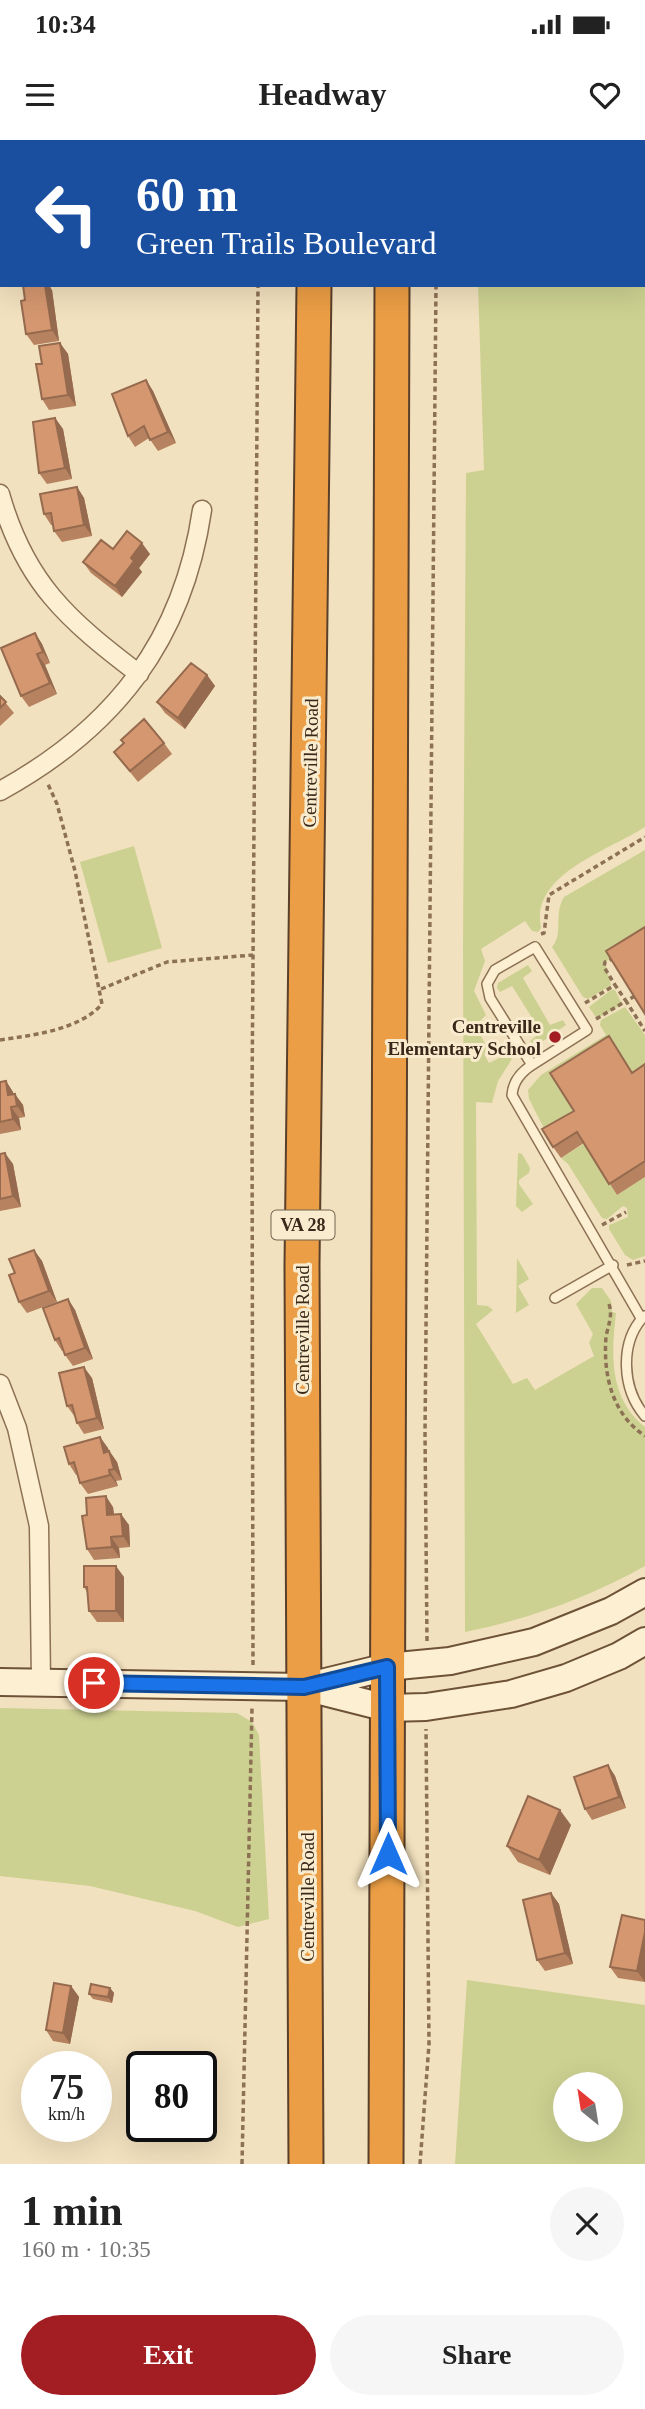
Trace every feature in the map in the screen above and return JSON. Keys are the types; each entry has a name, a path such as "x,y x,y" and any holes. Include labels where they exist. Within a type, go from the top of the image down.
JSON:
{"highway":[{"name":"Centreville Road","path":"306,2164 302,1265 314,287"},
{"path":"386,2164 392,287"}],"street":[{"path":"0,494 14,537 53,601 82,631 139,674"},
{"path":"0,791 39,768 94,726 139,674 166,632 180,602 191,572 202,510"},
{"path":"0,1384 17,1428 39,1526 41,1682"},
{"path":"304,1687 387,1667 450,1661 534,1642 611,1611 645,1592"},
{"path":"0,1682 304,1687 387,1708 466,1703 566,1678 619,1656 645,1641"}],"lane":[{"path":"532,1065 490,998 487,984 495,970 535,947 587,1030 518,1077 512,1095 643,1317 628,1348 626,1360 632,1396 645,1416"},
{"path":"555,1298 613,1265"}],"path":[{"path":"242,2164 253,1685 253,955 258,287"},
{"path":"427,1639 425,1419 436,287"},
{"path":"0,1040 74,1024 93,1015 102,1004 101,989 57,803 39,768"},
{"path":"625,951 605,962 604,967 645,1031"},
{"path":"101,989 167,962 253,955"},
{"path":"583,1004 615,985"},
{"path":"594,1020 635,996"},
{"path":"603,1225 626,1212"},
{"path":"420,2164 429,2043 426,1731"}],"green space":[{"name":"Centreville Elementary School","path":"478,287 645,287 645,827 593,855 559,879 547,893 541,909 541,928 538,932 532,931 525,921 481,949 485,961 474,991 486,1015 475,1026 489,1050 484,1054 489,1063 507,1054 512,1059 498,1081 492,1103 476,1102 477,1305 488,1306 493,1310 476,1324 513,1384 527,1378 535,1390 594,1356 589,1343 593,1334 576,1304 592,1288 602,1288 611,1301 612,1312 616,1313 613,1360 619,1389 633,1415 645,1427 645,1566 558,1606 465,1632 463,944 466,473 484,470"},
{"path":"134,846 162,948 108,963 80,862"},
{"path":"645,850 645,939 605,962 611,985 588,999 583,997 552,947 556,942 561,904 564,897"},
{"path":"528,965 532,971 523,978 550,1025 563,1020 566,1025 536,1046 530,1041 541,1032 512,986 500,992 497,988 498,983"},
{"path":"611,990 615,990 622,1004 597,1019 589,1007"},
{"path":"625,1007 645,1035 645,1080 550,1140 529,1099 528,1090 541,1075 606,1035 600,1025 601,1020"},
{"path":"585,1143 617,1195 645,1177 645,1256 633,1260 625,1255 609,1229 609,1225 628,1217 627,1208 623,1206 607,1219 602,1218 568,1164 561,1158"},
{"path":"518,1153 522,1154 530,1168 529,1173 519,1180 519,1184 533,1204 522,1212 516,1206"},
{"path":"517,1258 529,1279 518,1286 529,1305 516,1313"},
{"path":"0,1708 237,1713 252,1722 259,1735 269,1919 238,1927 195,1911 90,1886 0,1876"},
{"path":"467,1980 645,2005 645,2164 455,2164"}],"building":[{"path":"23,287 45,287 52,330 26,334 21,301 25,300"},
{"path":"60,343 68,395 42,399 36,364 42,364 39,346"},
{"path":"146,380 168,432 150,440 144,426 128,436 112,394"},
{"path":"55,418 65,468 39,473 33,422"},
{"path":"77,487 84,525 54,531 51,513 44,514 40,494"},
{"path":"127,531 142,543 131,558 134,561 115,586 83,562 101,540 113,549"},
{"path":"35,633 43,652 37,654 50,683 21,696 1,648"},
{"path":"191,663 207,675 178,718 157,702"},
{"path":"0,696 6,702 0,708"},
{"path":"144,719 164,743 130,771 114,752 124,743 121,740"},
{"path":"645,927 645,1014 606,951"},
{"path":"609,1036 632,1073 645,1064 645,1161 609,1184 577,1132 553,1147 542,1129 574,1111 550,1073"},
{"path":"6,1081 8,1095 15,1094 17,1106 11,1107 13,1119 0,1122 0,1082"},
{"path":"5,1153 13,1196 0,1199 0,1154"},
{"path":"34,1250 49,1291 19,1302 9,1275 15,1273 9,1259"},
{"path":"68,1299 85,1348 65,1355 59,1338 55,1340 43,1308"},
{"path":"84,1367 97,1418 77,1423 72,1405 67,1406 59,1373"},
{"path":"100,1437 104,1453 109,1451 114,1469 109,1470 110,1475 80,1483 74,1462 69,1464 64,1447"},
{"path":"106,1496 107,1515 121,1514 123,1536 111,1537 112,1547 87,1549 82,1516 87,1515 86,1498"},
{"path":"84,1566 116,1566 116,1611 89,1611 87,1587 84,1587"},
{"path":"608,1765 619,1797 585,1809 574,1777"},
{"path":"528,1796 560,1810 539,1860 507,1846"},
{"path":"551,1893 565,1953 537,1960 523,1900"},
{"path":"622,1915 645,1920 637,1971 610,1967"},
{"path":"54,1983 71,1986 63,2033 46,2030"},
{"path":"91,1984 110,1988 108,1997 89,1994"}],"place":[{"name":"Centreville Elementary School","path":"555,1037"}],"route":[{"path":"94,1683 304,1687 387,1667 388,1854"}]}
